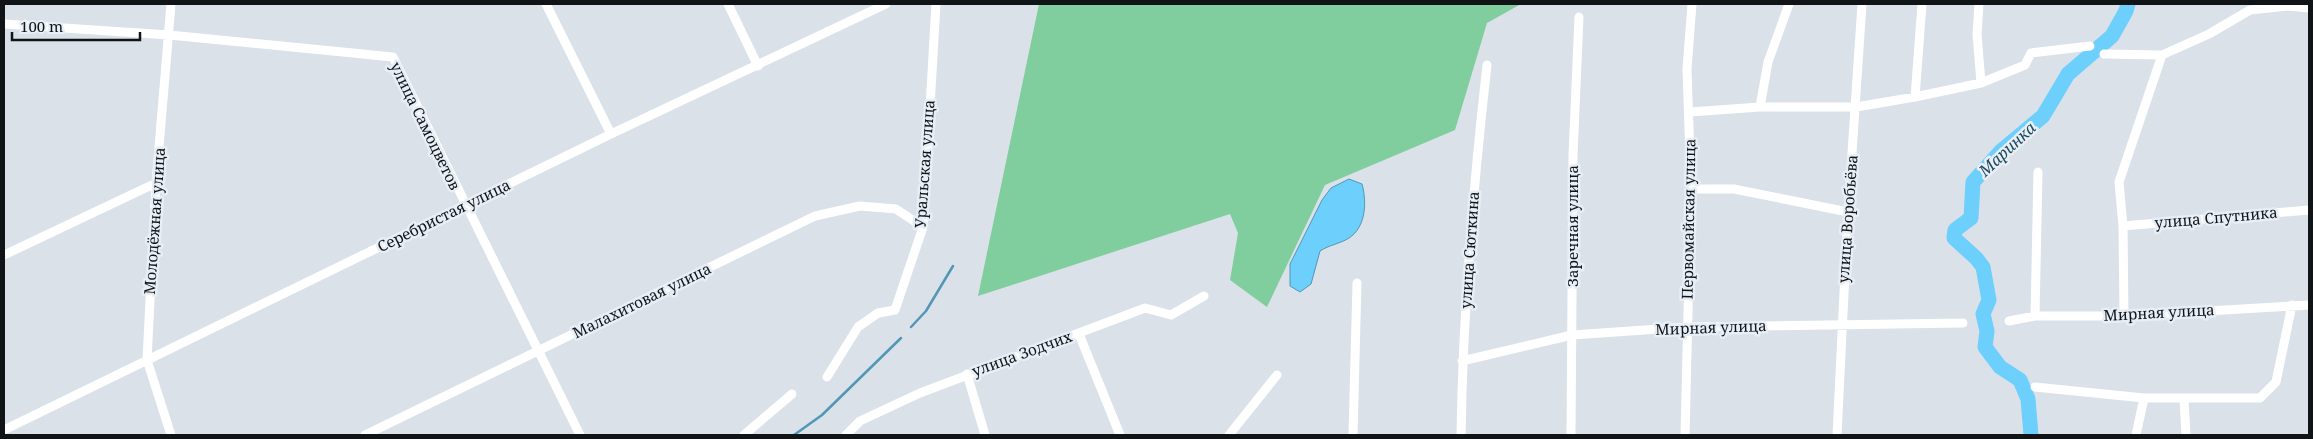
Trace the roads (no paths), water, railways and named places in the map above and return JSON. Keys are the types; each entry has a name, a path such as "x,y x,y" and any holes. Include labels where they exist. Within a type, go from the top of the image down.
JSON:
{"street":[{"name":"Молодёжная улица","path":"171,4 156,183 147,360 171,435"},
{"path":"546,4 611,134"},
{"path":"728,4 758,66"},
{"name":"Серебристая улица","path":"4,430 611,134 886,4"},
{"name":"Уральская улица","path":"827,378 858,327 878,313 895,310 923,228 936,4"},
{"name":"Первомайская улица","path":"1685,435 1691,189 1690,112 1687,69 1692,4"},
{"path":"1760,107 1768,62 1789,4"},
{"name":"улица Воробьёва","path":"1837,435 1848,212 1862,4"},
{"path":"1916,97 1922,4"},
{"path":"1979,4 1977,34 1981,83"},
{"path":"2104,54 2162,54 2209,34 2250,10 2288,6 2309,8"},
{"name":"Заречная улица","path":"1571,435 1573,155 1579,17"},
{"name":"улица Самоцветов","path":"4,24 169,35 393,57 465,206 580,435"},
{"path":"1690,112 1760,107 1856,107 1981,83 2025,65 2031,53 2090,46"},
{"path":"2124,316 2123,226 2119,182 2162,54"},
{"name":"улица Сюткина","path":"1461,435 1462,361 1477,156 1487,64"},
{"path":"2035,316 2038,172"},
{"path":"4,255 156,183"},
{"path":"1691,189 1734,189 1848,212"},
{"name":"Малахитовая улица","path":"365,435 815,216 860,206 896,209 923,228"},
{"name":"улица Спутника","path":"2123,226 2309,210"},
{"path":"1353,435 1357,283"},
{"name":"улица Зодчих","path":"846,435 860,421 967,374 1145,308 1171,315 1204,296"},
{"path":"2035,387 2144,398 2260,398 2276,382 2292,305"},
{"name":"Мирная улица","path":"2009,321 2035,316 2124,316 2309,305"},
{"name":"Мирная улица","path":"1462,361 1572,334 1688,327 1963,323"},
{"path":"1078,334 1120,435"},
{"path":"967,374 985,435"},
{"path":"1229,435 1277,375"},
{"path":"744,435 792,394"},
{"path":"2136,435 2144,398"},
{"path":"2184,399 2186,435"}],"water":[{"path":"1349,179 1362,184 1365,206 1362,221 1355,233 1349,238 1320,251 1311,284 1300,292 1290,286 1290,264 1322,200 1331,188"}],"waterway":[{"name":"Маринка","path":"2031,435 2028,399 2020,380 2000,367 1985,347 1987,331 1983,314 1989,300 1983,267 1954,238 1955,230 1971,218 1973,182 2001,151 2043,116 2068,74 2112,36 2128,4"},
{"path":"911,327 926,311 953,266"},
{"path":"794,435 822,415 901,338"}]}
